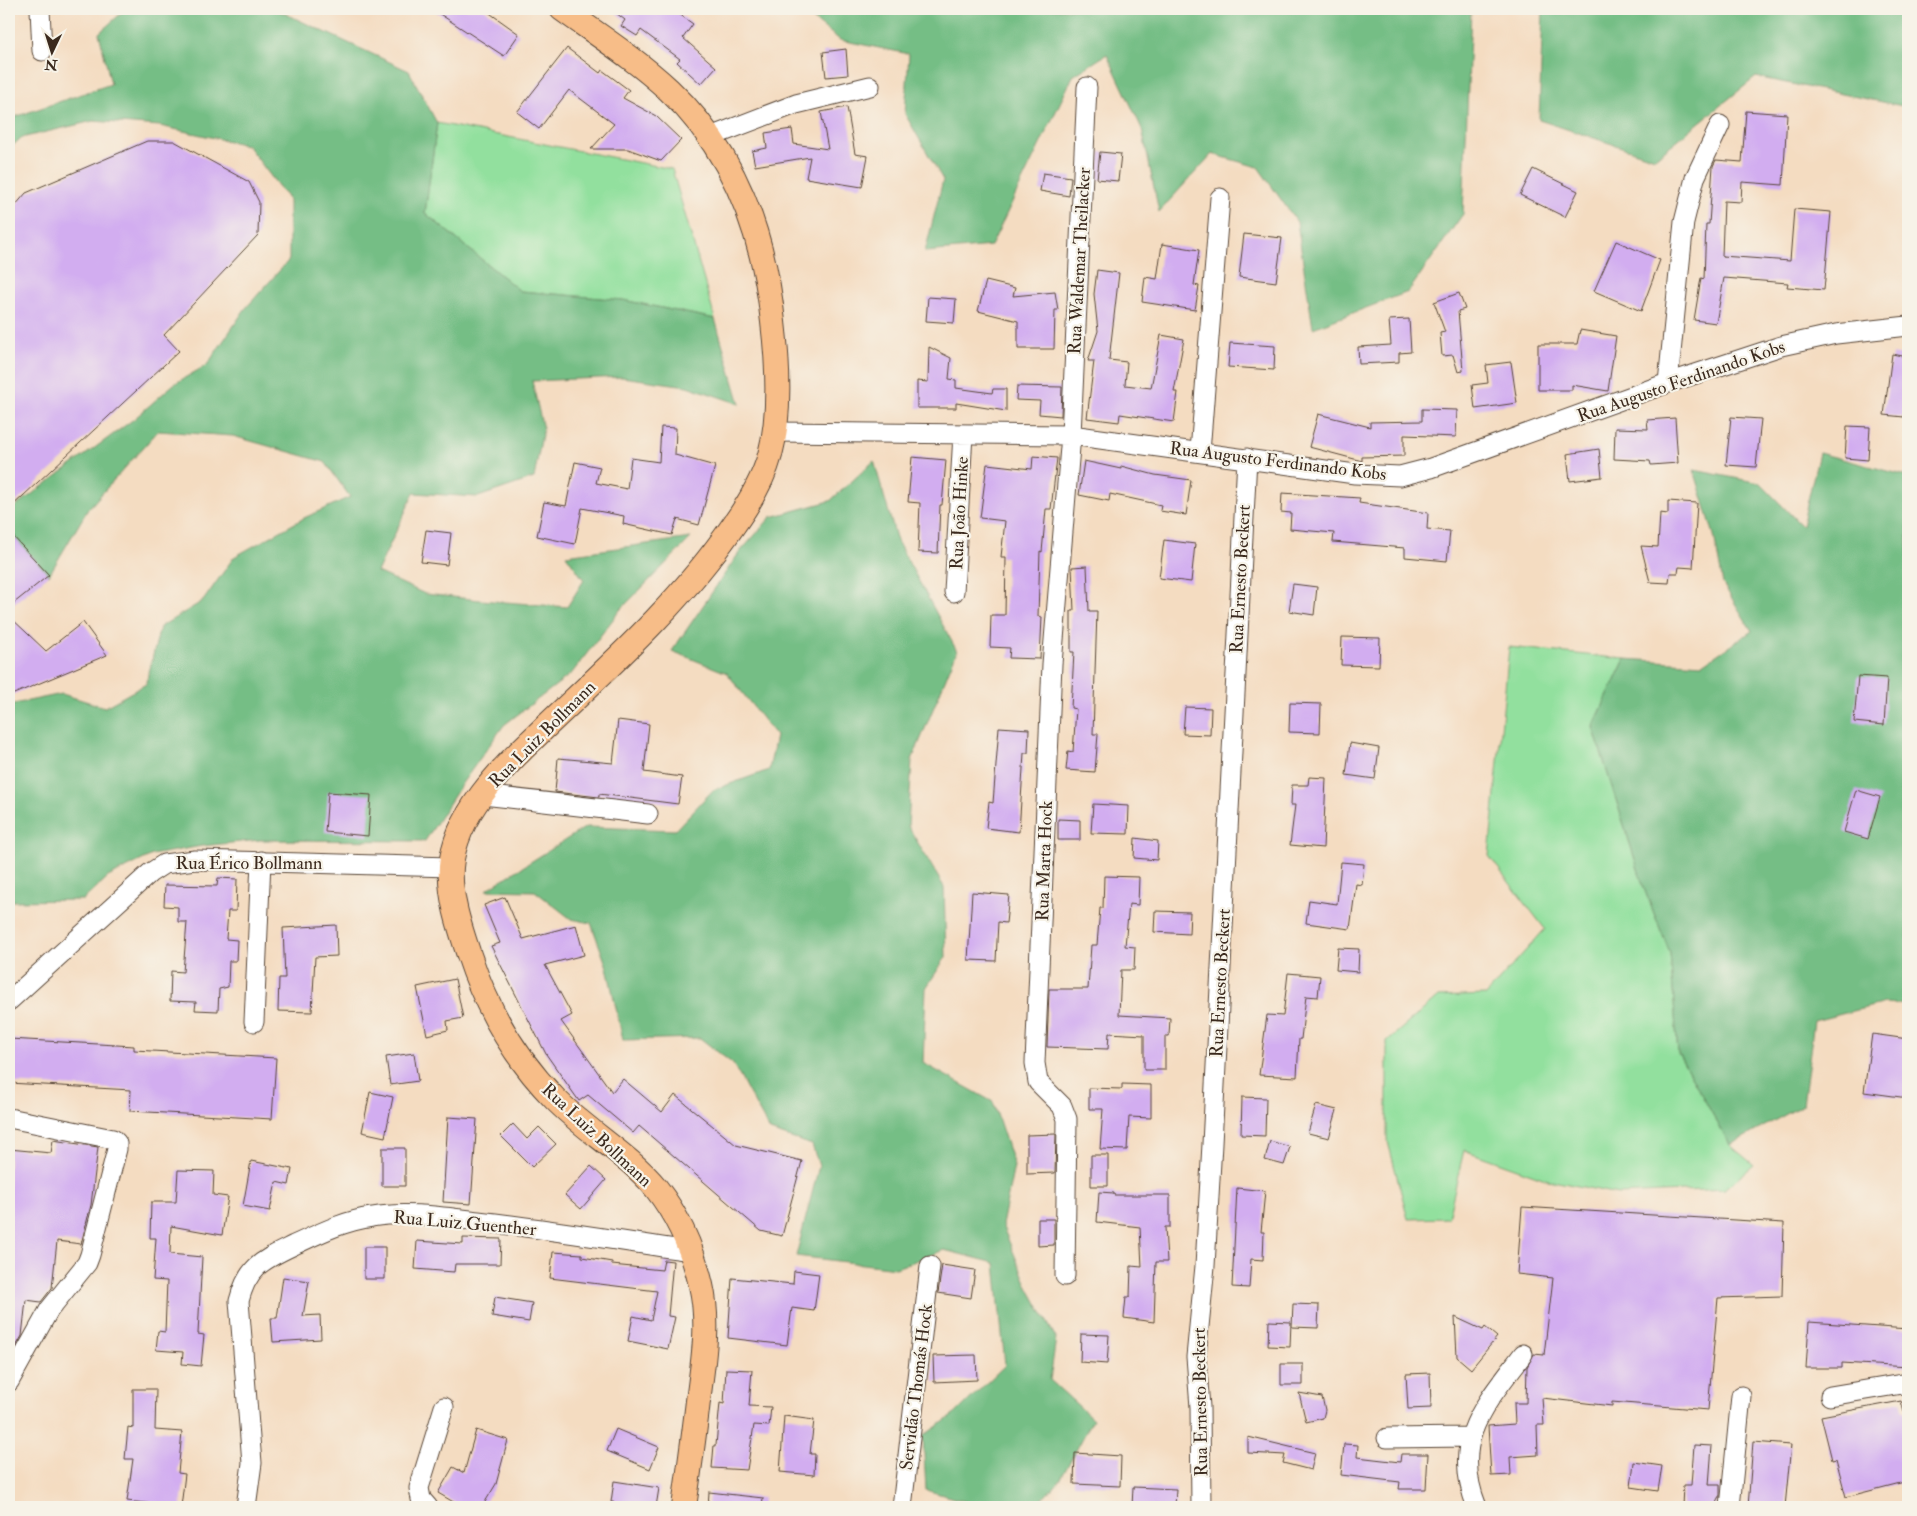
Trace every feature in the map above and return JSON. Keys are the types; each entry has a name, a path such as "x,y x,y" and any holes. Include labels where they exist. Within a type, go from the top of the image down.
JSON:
{"main road":[{"name":"Rua Luiz Bollmann","path":"562,9 669,90 710,137 741,194 764,258 774,330 775,432 766,467 742,514 700,571 613,664 503,769 482,795 460,833 451,867 456,914 474,971 486,1000 512,1047 555,1099 654,1187 669,1208 691,1251 702,1290 705,1329 684,1507"}],"street":[{"path":"40,9 42,52"},
{"path":"710,137 796,104 870,86"},
{"name":"Rua Waldemar Theilacker","path":"1071,435 1086,87"},
{"path":"1668,383 1684,222 1695,178 1720,126"},
{"path":"1200,452 1220,198"},
{"name":"Rua Augusto Ferdinando Kobs","path":"775,432 1071,435 1355,474 1400,476 1414,473 1748,356 1808,339 1908,326"},
{"name":"Rua João Hinke","path":"954,592 963,434"},
{"name":"Rua Marta Hock","path":"1065,1276 1067,1119 1062,1106 1038,1082 1035,1063 1052,664 1071,435"},
{"name":"Rua Ernesto Beckert","path":"1201,1507 1200,1407 1196,1357 1205,1266 1212,1153 1247,458"},
{"path":"482,795 648,814"},
{"name":"Rua Érico Bollmann","path":"9,1001 136,884 164,864 195,860 451,867"},
{"path":"254,1022 261,861"},
{"path":"9,1118 113,1139 117,1142 117,1149 87,1264 49,1310 9,1382"},
{"name":"Rua Luiz Guenther","path":"246,1507 252,1463 240,1301 247,1276 265,1260 329,1228 356,1220 419,1214 691,1251"},
{"name":"Servidão Thomás Hock","path":"902,1507 930,1266"},
{"path":"1477,1507 1468,1486 1466,1470 1470,1437 1490,1398 1523,1354"},
{"path":"1830,1396 1908,1383"},
{"path":"1730,1507 1741,1396"},
{"path":"428,1507 421,1499 419,1488 444,1407"},
{"path":"1387,1438 1470,1437"}],"green space":[{"path":"126,9 275,9 409,71 437,123 425,213 520,291 623,300 715,319 740,404 687,386 622,377 532,381 543,429 534,478 478,497 414,493 377,572 425,594 567,607 584,580 566,555 691,538 620,610 572,673 504,725 463,782 425,841 260,840 202,846 152,855 108,877 83,900 9,901 9,705 62,694 105,707 146,684 160,627 203,601 234,557 304,518 350,497 325,462 233,436 158,431 88,509 49,575 9,532 9,511 134,419 174,384 207,365 245,309 289,260 289,200 247,145 160,126 93,121 21,138 9,149 9,119 111,84 99,33"},
{"path":"800,9 1471,9 1463,214 1408,292 1313,328 1297,222 1258,167 1212,154 1159,212 1142,129 1107,54 1073,76 991,246 925,252 943,180 905,114 909,54 840,40"},
{"path":"1543,9 1908,9 1908,107 1756,77 1655,158 1539,120"},
{"path":"437,123 672,169 715,319 623,300 520,291 425,213"},
{"path":"1819,453 1907,476 1908,479 1908,1005 1885,1003 1814,1021 1803,1105 1730,1145 1678,1053 1670,953 1645,891 1593,727 1625,659 1703,664 1752,631 1723,584 1714,535 1694,470 1760,483 1802,526"},
{"path":"874,461 897,541 957,651 912,760 908,826 944,887 946,957 926,988 923,1063 993,1102 1014,1166 1002,1225 1028,1287 1056,1338 1050,1380 1093,1419 1060,1480 1035,1507 984,1507 926,1490 923,1436 955,1414 1005,1365 995,1263 944,1250 896,1268 796,1256 819,1166 812,1145 770,1131 733,1064 700,1038 623,1040 607,967 591,923 571,919 535,891 486,890 586,827 675,830 713,790 769,770 776,736 727,673 672,651 739,553 771,517 830,501"},
{"path":"1509,647 1625,659 1593,727 1645,891 1670,953 1678,1053 1730,1145 1754,1165 1725,1189 1618,1194 1548,1180 1464,1150 1448,1218 1408,1219 1387,1138 1387,1041 1438,997 1486,995 1545,929 1489,856"}],"building":[{"path":"432,9 484,9 519,34 504,56"},
{"path":"611,9 672,9 693,24 683,38 716,67 701,84 677,62 680,59 641,30 637,36 621,26 625,20"},
{"path":"567,48 600,73 602,70 629,90 623,98 656,116 681,140 661,161 628,149 591,149 614,124 569,90 539,129 517,112"},
{"path":"846,49 848,75 826,77 823,52"},
{"path":"847,107 855,154 868,156 862,187 806,178 810,157 755,166 752,151 767,148 765,133 792,129 794,144 828,149 821,112"},
{"path":"1746,111 1787,114 1783,185 1742,182 1741,202 1724,201 1722,256 1790,261 1794,209 1831,212 1824,290 1787,287 1788,283 1724,278 1716,323 1694,320 1701,278 1704,279 1706,224 1709,224 1713,166 1716,160 1742,162"},
{"path":"147,141 174,141 249,182 259,202 258,235 164,335 179,351 9,509 9,213 26,193"},
{"path":"1100,152 1121,154 1118,181 1097,179"},
{"path":"1533,169 1578,191 1565,217 1520,195"},
{"path":"1043,173 1071,177 1069,196 1040,191"},
{"path":"1244,234 1282,238 1276,282 1239,277"},
{"path":"1616,241 1660,260 1641,311 1594,291"},
{"path":"1162,244 1199,250 1194,285 1199,286 1195,310 1142,302 1145,277 1157,279"},
{"path":"1097,270 1119,273 1109,360 1127,362 1125,385 1151,388 1161,335 1184,339 1174,392 1178,392 1174,422 1120,414 1119,422 1087,418 1094,361 1088,361 1098,331 1094,294"},
{"path":"986,281 1015,288 1013,296 1055,292 1058,310 1055,310 1054,349 1018,349 1018,321 978,311"},
{"path":"1459,293 1465,309 1458,311 1463,371 1458,372 1453,355 1442,356 1440,333 1445,332 1434,302"},
{"path":"928,297 956,299 954,323 926,321"},
{"path":"1409,319 1411,352 1399,353 1399,362 1359,364 1358,347 1391,345 1389,320"},
{"path":"1580,330 1616,336 1608,391 1572,385 1572,390 1538,390 1538,344 1577,344"},
{"path":"1230,343 1275,346 1274,370 1228,367"},
{"path":"929,347 951,358 949,379 956,380 956,388 992,393 993,389 1006,389 1006,411 956,403 956,408 917,408 917,381 928,382"},
{"path":"1892,354 1908,357 1908,394 1904,417 1884,415"},
{"path":"1511,362 1517,403 1475,409 1472,385 1488,383 1486,365"},
{"path":"1017,386 1062,387 1061,416 1039,414 1040,401 1016,400"},
{"path":"1422,409 1457,410 1456,437 1404,435 1404,456 1362,457 1362,461 1309,447 1318,414 1370,427 1370,422 1422,421"},
{"path":"1731,417 1761,419 1756,467 1726,465"},
{"path":"1675,418 1678,463 1651,465 1650,461 1614,459 1615,428 1648,429 1647,420"},
{"path":"1847,426 1870,427 1868,460 1845,458"},
{"path":"661,427 676,428 675,455 715,466 699,525 677,519 672,535 623,524 624,516 582,508 575,544 537,536 544,502 566,506 575,462 600,467 596,483 627,489 631,458 659,462"},
{"path":"1599,449 1602,477 1570,481 1567,454"},
{"path":"1033,456 1057,458 1051,509 1046,509 1042,552 1040,551 1038,616 1042,617 1040,659 1009,658 1010,648 990,647 991,615 1005,615 1006,557 1001,557 1005,521 980,518 987,464 1032,469"},
{"path":"912,457 946,460 942,505 940,505 938,553 918,552 920,503 908,502"},
{"path":"1084,461 1121,469 1121,466 1155,475 1191,480 1186,515 1160,511 1161,505 1110,494 1109,501 1079,495"},
{"path":"1282,493 1360,498 1359,503 1428,513 1427,529 1450,531 1447,561 1405,557 1405,548 1333,542 1334,533 1290,529 1291,513 1281,512"},
{"path":"1668,501 1697,503 1693,568 1679,567 1678,573 1670,573 1669,583 1650,582 1641,546 1658,547 1660,513 1668,514"},
{"path":"426,530 451,533 447,565 421,562"},
{"path":"9,532 49,575 9,607"},
{"path":"1164,540 1195,544 1191,582 1159,578"},
{"path":"1087,566 1089,611 1097,611 1093,734 1098,734 1095,772 1066,770 1068,751 1073,752 1076,709 1071,708 1074,652 1071,652 1071,611 1074,611 1072,567"},
{"path":"1293,584 1317,587 1314,615 1289,611"},
{"path":"9,616 46,651 83,622 107,655 9,696"},
{"path":"1342,637 1380,638 1379,666 1341,665"},
{"path":"1858,676 1887,678 1884,725 1854,722"},
{"path":"1290,703 1321,704 1320,733 1289,732"},
{"path":"1185,707 1211,708 1210,735 1183,734"},
{"path":"618,720 649,724 644,772 682,777 678,804 599,794 599,797 555,792 558,758 613,763"},
{"path":"999,727 1029,729 1028,753 1024,753 1019,832 986,828 989,802 993,803"},
{"path":"1350,743 1379,748 1375,779 1346,775"},
{"path":"1309,777 1326,778 1323,848 1290,845 1295,805 1291,805 1292,785 1308,785"},
{"path":"1856,790 1880,797 1868,839 1844,832"},
{"path":"328,792 371,795 368,836 325,832"},
{"path":"1093,804 1129,806 1128,834 1091,833"},
{"path":"1058,819 1080,820 1080,840 1058,840"},
{"path":"1135,838 1158,841 1157,860 1134,858"},
{"path":"1341,862 1364,864 1362,885 1356,884 1350,929 1306,923 1309,900 1337,904"},
{"path":"1104,876 1139,877 1138,905 1129,904 1125,946 1135,947 1134,970 1121,970 1119,1015 1170,1018 1169,1036 1165,1036 1165,1070 1144,1070 1144,1035 1109,1033 1108,1049 1047,1047 1049,989 1088,989 1091,945 1097,945 1100,908 1103,908"},
{"path":"218,878 237,879 236,911 228,911 226,939 237,940 236,961 229,961 228,987 219,989 218,1011 195,1010 196,1002 170,1001 171,971 183,972 187,922 178,922 178,907 164,906 165,885 217,886"},
{"path":"972,892 1009,895 1006,923 998,922 996,961 968,960"},
{"path":"505,897 523,939 576,925 584,955 545,965 572,1015 561,1021 612,1092 623,1079 662,1112 675,1095 736,1145 802,1161 782,1236 761,1231 639,1126 633,1133 588,1095 579,1101 546,1054 491,946 500,943 484,905"},
{"path":"1155,911 1190,912 1189,934 1154,932"},
{"path":"336,925 337,956 315,957 312,1012 278,1011 279,978 285,978 283,928"},
{"path":"1338,948 1359,949 1358,972 1336,970"},
{"path":"1288,973 1320,976 1318,997 1306,996 1301,1039 1299,1039 1297,1077 1259,1075 1267,1015 1283,1016"},
{"path":"455,979 463,1018 447,1021 448,1030 427,1035 417,987"},
{"path":"1872,1034 1908,1039 1908,1098 1864,1092"},
{"path":"9,1039 134,1046 134,1050 276,1058 272,1119 130,1111 131,1090 9,1083"},
{"path":"414,1053 418,1081 390,1085 386,1057"},
{"path":"1122,1084 1151,1085 1151,1118 1129,1117 1127,1150 1100,1149 1103,1109 1089,1109 1089,1088 1122,1089"},
{"path":"370,1092 393,1097 385,1137 362,1132"},
{"path":"1242,1097 1266,1098 1265,1136 1241,1135"},
{"path":"1316,1105 1337,1110 1329,1138 1308,1133"},
{"path":"448,1117 477,1119 471,1204 443,1202"},
{"path":"513,1124 527,1139 539,1127 556,1144 532,1167 501,1136"},
{"path":"1056,1134 1055,1173 1027,1174 1027,1135"},
{"path":"53,1140 98,1147 91,1205 81,1244 57,1241 52,1288 41,1302 26,1300 22,1336 9,1359 9,1149 51,1153"},
{"path":"1270,1141 1290,1147 1284,1165 1265,1160"},
{"path":"382,1148 405,1148 405,1186 382,1186"},
{"path":"1091,1155 1108,1155 1108,1186 1091,1186"},
{"path":"251,1161 292,1169 289,1185 276,1182 270,1211 243,1206"},
{"path":"591,1166 606,1180 581,1209 565,1195"},
{"path":"178,1170 214,1171 213,1195 228,1197 222,1235 171,1226 170,1254 202,1257 198,1334 204,1335 201,1366 182,1364 183,1352 156,1350 158,1331 165,1332 167,1281 153,1280 156,1238 150,1238 151,1202 176,1202"},
{"path":"1237,1188 1265,1191 1261,1232 1264,1232 1263,1260 1251,1259 1249,1288 1232,1287"},
{"path":"1099,1192 1114,1193 1114,1195 1170,1195 1170,1227 1165,1227 1167,1262 1156,1262 1154,1322 1124,1318 1126,1297 1130,1297 1131,1266 1142,1267 1140,1227 1097,1222"},
{"path":"1522,1207 1784,1223 1782,1296 1718,1298 1708,1410 1612,1402 1612,1406 1542,1398 1544,1425 1537,1425 1538,1455 1510,1457 1511,1475 1491,1476 1488,1426 1515,1424 1514,1403 1526,1403 1527,1367 1534,1354 1544,1355 1553,1278 1517,1274"},
{"path":"1038,1219 1054,1219 1054,1245 1038,1246"},
{"path":"463,1238 501,1239 500,1264 455,1264 454,1272 415,1269 417,1241 463,1244"},
{"path":"364,1247 385,1247 385,1279 364,1279"},
{"path":"553,1252 582,1254 582,1257 612,1262 612,1265 662,1270 664,1260 673,1261 668,1316 675,1317 668,1349 628,1341 633,1316 651,1320 657,1291 550,1278"},
{"path":"942,1265 975,1270 971,1298 938,1293"},
{"path":"794,1271 819,1274 814,1311 792,1308 787,1345 728,1338 732,1278 793,1284"},
{"path":"283,1277 309,1281 303,1316 320,1315 321,1339 273,1342 271,1318 277,1318"},
{"path":"495,1297 532,1303 529,1322 492,1316"},
{"path":"1293,1304 1319,1305 1318,1328 1292,1327"},
{"path":"1455,1317 1483,1330 1485,1327 1497,1337 1471,1369 1457,1357"},
{"path":"1269,1321 1291,1322 1290,1347 1268,1346"},
{"path":"1809,1322 1908,1329 1908,1367 1842,1363 1842,1368 1806,1368"},
{"path":"1081,1334 1109,1335 1107,1364 1080,1362"},
{"path":"976,1355 977,1380 934,1382 933,1356"},
{"path":"1281,1364 1303,1364 1303,1385 1281,1385"},
{"path":"726,1369 752,1370 749,1406 771,1407 769,1426 754,1425 747,1470 712,1468 720,1403 724,1404"},
{"path":"1430,1373 1431,1408 1408,1409 1406,1374"},
{"path":"133,1389 156,1389 155,1430 182,1432 178,1473 185,1474 181,1507 127,1501 133,1459 125,1459 128,1427 133,1428"},
{"path":"1299,1393 1322,1397 1325,1410 1323,1418 1306,1422"},
{"path":"1901,1401 1904,1412 1908,1411 1908,1481 1846,1497 1836,1459 1832,1460 1821,1416"},
{"path":"784,1416 814,1420 810,1454 815,1454 814,1475 780,1472"},
{"path":"616,1429 659,1447 650,1469 607,1451"},
{"path":"476,1430 508,1440 496,1484 482,1507 462,1507 438,1493 453,1467 464,1473"},
{"path":"1248,1437 1315,1453 1311,1470 1283,1463 1285,1455 1248,1453"},
{"path":"1753,1442 1791,1445 1785,1507 1748,1507"},
{"path":"1344,1444 1358,1445 1357,1457 1400,1462 1401,1454 1428,1454 1426,1489 1399,1489 1400,1482 1341,1475"},
{"path":"1694,1445 1712,1446 1709,1485 1720,1485 1720,1497 1715,1507 1682,1507 1683,1485 1691,1485"},
{"path":"1075,1453 1121,1456 1120,1486 1074,1484"},
{"path":"1634,1462 1662,1466 1658,1491 1631,1487"},
{"path":"614,1481 659,1488 656,1507 611,1502"},
{"path":"1133,1487 1176,1489 1175,1507 1132,1507"},
{"path":"709,1492 763,1498 762,1507 708,1507"}]}
